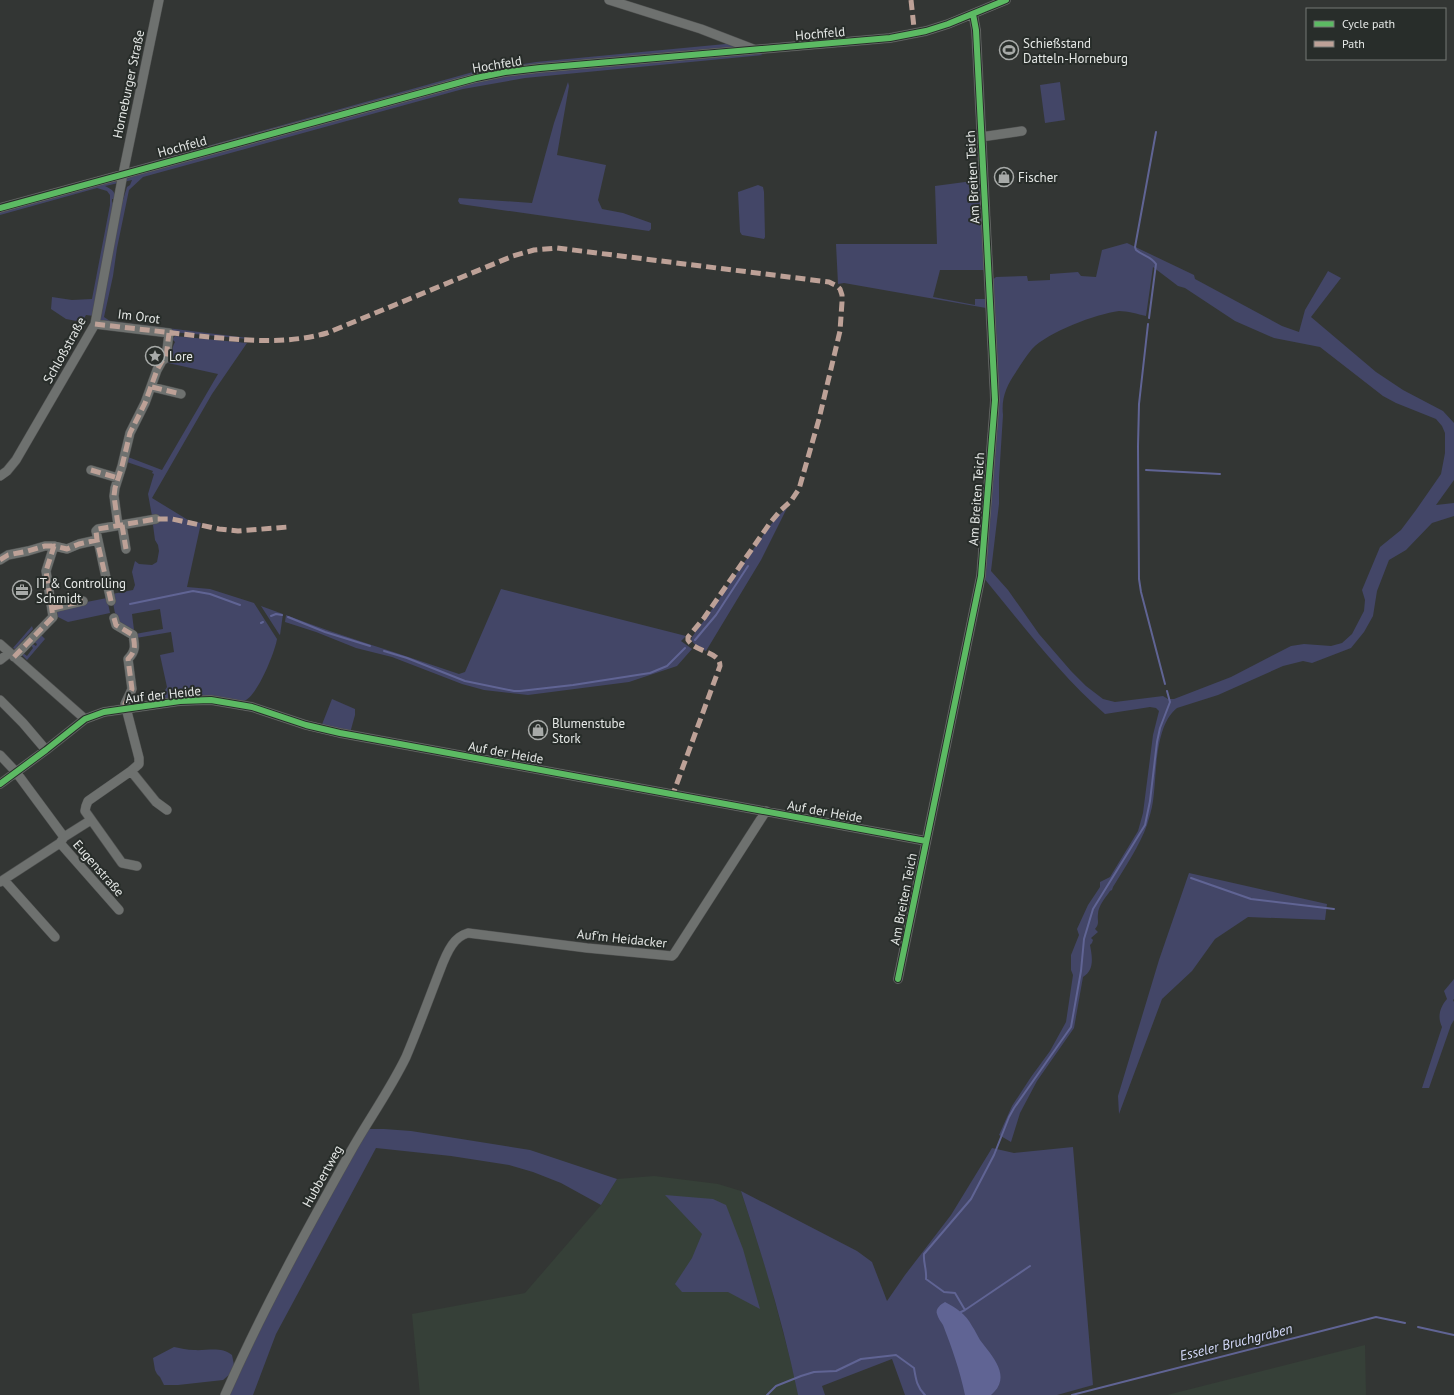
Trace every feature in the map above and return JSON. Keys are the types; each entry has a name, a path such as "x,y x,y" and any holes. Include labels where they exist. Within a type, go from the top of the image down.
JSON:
{"street":[{"name":"Horneburger Straße","path":"123,174 159,0"},
{"path":"609,0 701,29 756,50"},
{"name":"Hochfeld","path":"0,208 483,76 540,68 864,41 914,34 941,26 1006,0"},
{"name":"Am Breiten Teich","path":"898,979 981,576 995,400 976,30 973,14"},
{"name":"Am Breiten Teich","path":"981,137 1022,131"},
{"name":"Schloßstraße","path":"0,476 7,471 16,460 95,324 123,174"},
{"name":"Im Orot","path":"95,324 169,333 166,358 157,370 152,387 130,433 114,496 126,549"},
{"path":"152,387 181,394"},
{"path":"91,470 118,478"},
{"path":"111,601 96,531 98,529 156,519"},
{"path":"0,560 8,555 45,546 54,546 67,549 79,544 97,540"},
{"path":"0,660 11,655 53,617 53,608 46,571 54,546"},
{"path":"53,608 83,601"},
{"name":"Auf der Heide","path":"114,618 116,625 133,635 133,654 128,659 132,689 126,704 126,709"},
{"path":"0,644 85,719"},
{"path":"0,700 23,723 46,750"},
{"name":"Auf der Heide","path":"0,784 85,719 104,712 187,700 211,700 252,707 306,725 340,733 926,841"},
{"path":"126,709 139,758 139,764 88,801 85,811 122,863 137,866"},
{"name":"Eugenstraße","path":"0,755 16,772 62,840 119,910"},
{"path":"131,771 156,802 167,810"},
{"name":"Auf'm Heidacker","path":"441,969 450,946 460,936 468,933 587,948 672,956 725,877 766,811"},
{"path":"55,937 2,881 91,820"},
{"name":"Hubbertweg","path":"225,1395 255,1329 322,1203 406,1056 441,969"}],"shaded area":[{"path":"736,43 763,55 525,78 463,89 143,177 129,190 104,317 110,321 248,339 172,332 100,322 122,203 127,187 130,185 132,180 105,186 114,192 115,199 112,199 114,204 94,316 86,315 82,322 66,319 51,309 52,297 72,300 92,299 110,205 110,195 107,191 97,188 0,215 0,204 473,72 536,62"},
{"path":"568,82 569,86 557,155 606,165 598,200 602,209 623,213 651,223 651,229 649,231 460,204 458,201 459,198 532,203 554,123"},
{"path":"1060,82 1065,120 1045,123 1040,85"},
{"path":"980,180 985,270 940,270 933,297 975,305 975,299 986,299 986,308 844,283 838,284 836,244 937,244 935,186"},
{"path":"758,185 763,187 764,192 764,239 742,235 740,232 738,192"},
{"path":"1127,243 1194,275 1195,279 1282,326 1299,332 1305,310 1328,271 1341,278 1311,317 1376,372 1403,390 1443,411 1454,423 1454,480 1436,505 1454,503 1454,516 1432,523 1406,550 1389,560 1377,591 1373,616 1364,632 1351,648 1312,663 1303,661 1283,666 1218,695 1177,708 1170,716 1164,726 1160,738 1153,804 1147,825 1132,857 1112,890 1102,902 1098,911 1098,923 1095,929 1098,932 1091,938 1093,940 1090,945 1092,958 1091,967 1087,974 1083,977 1074,1028 1037,1081 1020,1113 1011,1142 999,1135 1012,1106 1050,1051 1066,1022 1073,975 1071,970 1071,955 1079,935 1077,929 1088,905 1100,887 1100,882 1110,877 1138,831 1143,813 1153,735 1159,711 1156,708 1150,707 1105,714 1088,699 1056,665 983,577 996,401 990,282 996,277 1027,276 1028,281 1050,280 1050,274 1078,272 1081,276 1096,277 1102,250","holes":["1153,267 1178,286 1185,288 1235,321 1274,338 1320,347 1383,396 1396,403 1436,419 1442,426 1445,433 1445,453 1441,474 1401,530 1380,547 1362,590 1365,600 1364,611 1352,634 1342,643 1331,646 1304,644 1291,646 1231,677 1174,699 1168,699 1163,696 1115,702 1103,699 1086,686 1071,671 1039,634 1008,590 991,571 999,504 1003,403 1007,387 1024,360 1032,349 1049,336 1086,320 1109,313 1122,311 1146,316"]},
{"path":"175,336 247,343 212,394 152,498 188,520 201,523 187,587 210,589 254,603 277,639 273,654 260,683 249,698 244,701 157,701 156,694 164,692 167,687 160,655 174,652 171,632 136,638 135,634 163,629 160,609 132,614 134,630 123,628 119,624 115,612 112,594 133,590 135,585 132,572 135,561 139,564 152,565 157,562 159,551 155,540 153,525 151,525 150,517 152,516 148,494 154,474 152,473 153,471 127,462 128,457 162,470 218,374 168,363 171,358 175,342 172,339"},
{"path":"787,508 761,560 706,651 696,646 691,640 692,637 768,528"},
{"path":"501,589 686,636 681,641 692,649 677,666 629,682 528,695 484,690 462,684 392,657 356,648 316,632 285,622 286,615 329,631 459,674 465,672"},
{"path":"107,598 110,613 68,622 58,617 56,608"},
{"path":"261,606 283,614 280,635 279,634"},
{"path":"32,626 33,629 15,649 13,648"},
{"path":"42,632 44,634 41,635 45,639 27,660 21,654 23,653 27,656 33,648 30,644 31,643 36,646 37,644 33,641"},
{"path":"332,699 355,709 355,715 350,733 321,727"},
{"path":"1189,873 1327,904 1325,920 1248,917 1215,939 1192,971 1162,999 1119,1114 1118,1096 1159,960"},
{"path":"1454,979 1454,1020 1429,1088 1422,1088 1442,1027 1440,1023 1440,1012 1447,999 1444,991"},
{"path":"367,1129 411,1131 530,1150 617,1179 601,1205 561,1183 533,1172 509,1165 451,1156 376,1148 276,1334 253,1395 227,1395 246,1351"},
{"path":"1073,1147 1093,1385 1057,1395 905,1395 892,1359 822,1386 825,1395 798,1395 772,1292 741,1191 857,1251 872,1262 887,1301 951,1215 992,1148 1014,1153"},
{"path":"654,1176 718,1184 741,1191 767,1272 792,1366 798,1395 420,1395 412,1314 525,1293 601,1205 617,1179"},
{"path":"665,1195 713,1199 726,1205 743,1249 760,1309 728,1292 682,1292 675,1284 692,1258 702,1234"},
{"path":"945,1302 957,1309 967,1318 980,1340 995,1360 1000,1374 1000,1381 997,1388 991,1395 965,1395 953,1351 937,1314 940,1305"},
{"path":"1365,1345 1366,1395 1167,1395"},
{"path":"174,1347 191,1350 219,1350 228,1352 232,1355 234,1365 230,1374 223,1380 164,1385 155,1370 153,1358"}],"waterway":[{"path":"1149,318 1156,264 1152,259 1136,250 1135,247 1156,132"},
{"path":"1148,324 1139,404 1139,579 1165,684"},
{"path":"1146,470 1220,474"},
{"path":"695,640 716,615 748,566"},
{"path":"130,604 193,591 210,594 240,605"},
{"path":"271,616 276,614 282,615"},
{"path":"288,617 325,632 370,646"},
{"path":"384,651 407,658 465,681 520,691 573,685 650,673 667,666 685,648"},
{"path":"961,1312 965,1310 955,1293 944,1292 926,1279 924,1254 971,1199 994,1155 1014,1108 1071,1027 1081,971 1084,939 1093,909 1145,825 1150,801 1157,742 1160,728 1170,702 1167,691"},
{"path":"1191,878 1251,899 1334,909"},
{"path":"965,1310 1030,1266"},
{"name":"Esseler Bruchgraben","path":"1072,1395 1376,1317 1405,1323"},
{"name":"Esseler Bruchgraben","path":"1418,1327 1454,1335"},
{"name":"Esseler Bruchgraben","path":"767,1395 776,1386 801,1376 814,1372 836,1371 861,1359 896,1355 914,1368 917,1383 925,1395"}],"marked path":[{"path":"911,0 915,37"},
{"path":"95,324 247,340 279,340 311,337 327,333 513,256 534,250 557,248 829,282 837,286 842,295 840,331 819,419 799,489 791,501 770,523 704,618 688,637 688,640 696,647 716,657 720,666 673,794"},
{"path":"118,525 114,496 115,488 130,433 145,403 157,370 162,361 166,358 169,333"},
{"path":"152,387 181,394"},
{"path":"91,470 118,478"},
{"path":"111,601 97,540 96,531 98,529 156,519 172,519 219,529 238,531 288,527"},
{"path":"122,525 126,549"},
{"path":"14,657 53,617 46,571 54,546 67,549 79,544 97,540"},
{"path":"0,560 8,555 45,546 54,546"},
{"path":"53,608 83,601"},
{"path":"114,618 116,625 133,635 134,642 134,651 128,659 132,689 125,704 126,709"}],"cycle path":[{"path":"0,208 476,78 505,72 890,38 926,31 948,24 1006,0"},
{"path":"898,979 981,576 995,400 976,30 973,14"},
{"path":"0,784 85,719 104,712 180,701 211,700 252,707 306,725 340,733 926,841"}],"place":[{"name":"Schießstand Datteln-Horneburg","path":"1009,50"},
{"name":"Fischer","path":"1004,177"},
{"name":"Lore","path":"155,356"},
{"name":"IT & Controlling Schmidt","path":"22,590"},
{"name":"Blumenstube Stork","path":"538,730"}]}
